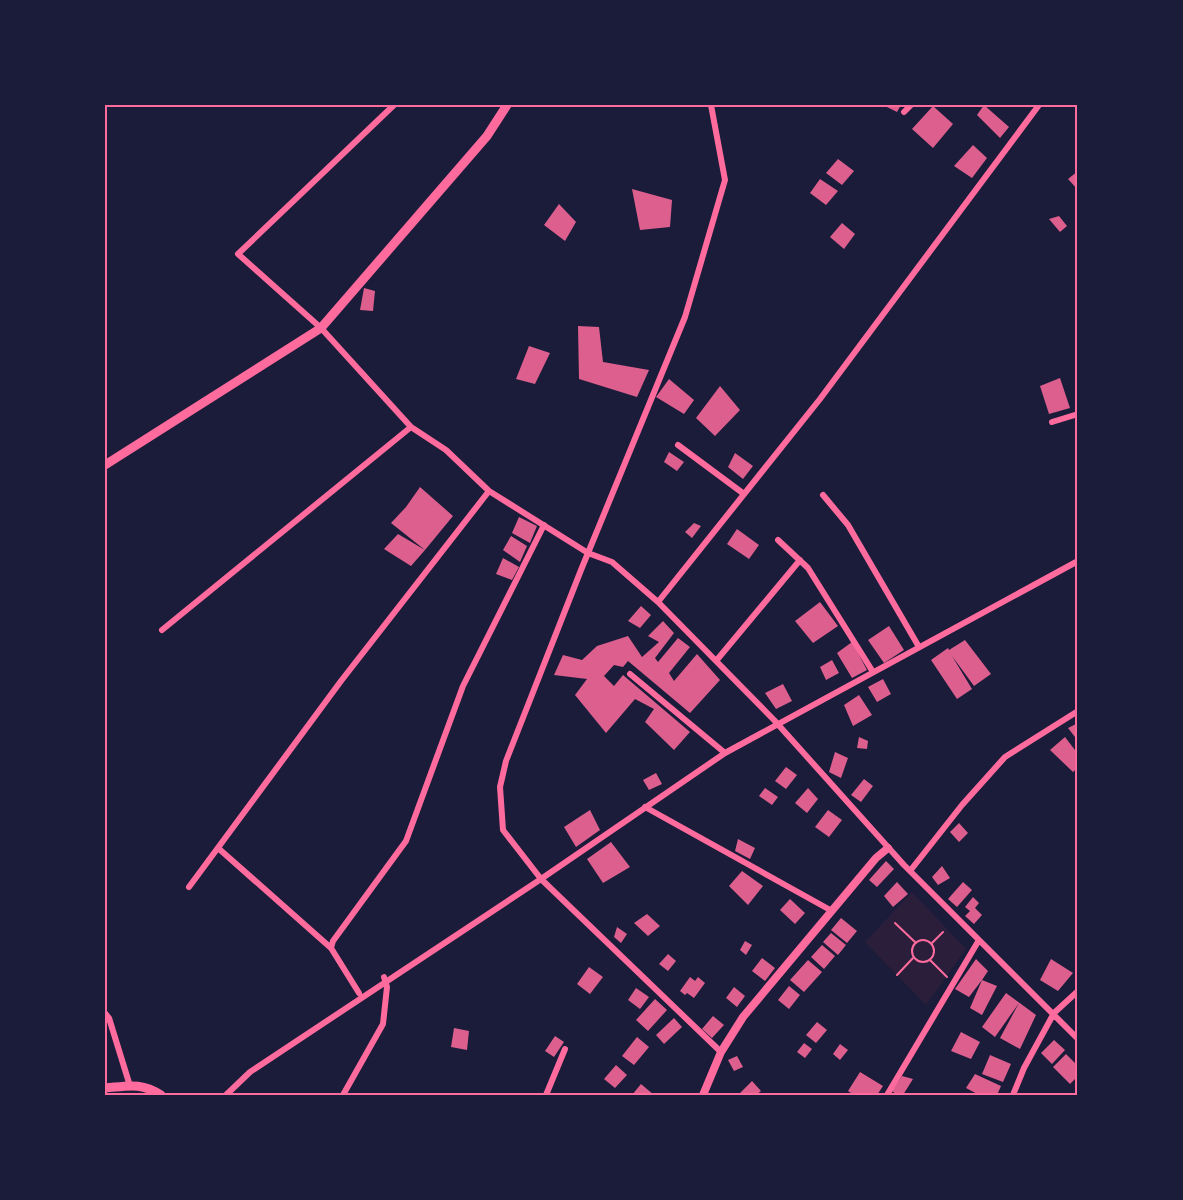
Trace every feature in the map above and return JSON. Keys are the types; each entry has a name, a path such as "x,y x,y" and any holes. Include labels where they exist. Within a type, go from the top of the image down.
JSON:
{"main road":[{"path":"105,465 321,328 487,136 507,105"},
{"path":"105,1088 139,1085 161,1095"}],"street":[{"path":"394,105 238,254 321,328 411,427 446,450 489,491 588,553 612,562 658,602 774,720 910,871 1078,1039"},
{"path":"711,105 724,180 685,317 506,761 500,787 503,830 541,879 721,1052"},
{"path":"904,112 911,105"},
{"path":"658,602 820,399 1039,105"},
{"path":"1052,422 1078,414"},
{"path":"162,630 411,427"},
{"path":"678,445 744,494"},
{"path":"189,887 341,681 489,491"},
{"path":"823,495 848,525 919,647"},
{"path":"331,948 338,933 406,841 463,686 544,525"},
{"path":"778,540 808,568 873,672"},
{"path":"716,661 800,560"},
{"path":"226,1095 250,1072 541,879 725,753 1078,561"},
{"path":"630,674 725,753"},
{"path":"910,871 962,805 1005,757 1078,711"},
{"path":"645,807 832,911"},
{"path":"218,848 331,948 359,993"},
{"path":"703,1095 721,1052 743,1017 876,858 888,848"},
{"path":"887,1095 979,940"},
{"path":"343,1095 383,1024 387,987 384,977"},
{"path":"1013,1095 1024,1068 1054,1013 1078,991"},
{"path":"105,1013 110,1018 130,1086"},
{"path":"546,1095 565,1049"}],"path":[{"path":"895,923 915,943"},
{"path":"932,943 944,932"},
{"path":"925,940 932,943 934,953 930,960 921,962 914,958 912,947 915,943 925,940"},
{"path":"897,975 914,958"},
{"path":"930,960 947,976"}],"shaded area":[{"path":"912,892 966,949 926,1005 865,942"}],"building":[{"path":"883,105 901,105 897,112"},
{"path":"984,105 1009,127 1000,138 977,115"},
{"path":"933,106 953,124 933,148 912,129"},
{"path":"973,145 987,158 972,178 954,166"},
{"path":"838,159 854,171 842,185 826,173"},
{"path":"1078,171 1078,190 1068,179"},
{"path":"820,179 838,191 826,205 810,193"},
{"path":"632,189 672,200 670,227 640,230"},
{"path":"559,204 576,222 565,241 544,225"},
{"path":"1059,216 1067,226 1060,232 1049,219"},
{"path":"842,223 855,234 844,249 830,237"},
{"path":"364,288 375,291 373,311 360,310"},
{"path":"578,326 599,327 603,362 649,370 637,397 579,379"},
{"path":"529,346 550,353 535,384 516,379"},
{"path":"1060,378 1070,408 1049,414 1040,386"},
{"path":"669,379 694,400 684,414 656,397"},
{"path":"720,386 740,410 715,436 696,418"},
{"path":"669,452 684,462 677,471 664,462"},
{"path":"735,453 753,466 743,479 728,467"},
{"path":"420,487 453,516 425,550 391,523"},
{"path":"519,517 537,526 530,543 512,533"},
{"path":"694,523 701,526 692,538 685,532"},
{"path":"737,529 759,545 749,559 727,544"},
{"path":"398,534 425,550 411,566 384,549"},
{"path":"511,536 527,546 520,562 503,550"},
{"path":"503,558 519,567 512,580 496,574"},
{"path":"820,602 838,626 813,643 795,621"},
{"path":"641,606 651,615 640,628 628,621"},
{"path":"663,621 674,633 655,658 658,662 678,638 690,647 669,673 674,681 697,654 720,680 690,713 628,661 623,667 614,665 604,676 614,686 623,675 690,732 674,750 645,722 654,709 635,699 606,733 575,695 587,679 554,675 563,655 582,660 597,646 628,636 642,657 659,642 648,636"},
{"path":"889,626 904,650 884,663 868,640"},
{"path":"965,640 991,674 974,686 952,656 972,689 957,699 931,660"},
{"path":"852,642 867,670 852,678 837,653"},
{"path":"832,660 839,673 826,680 820,667"},
{"path":"883,679 891,694 877,702 868,687"},
{"path":"783,684 792,701 776,709 765,693"},
{"path":"859,695 872,715 853,726 844,705"},
{"path":"1078,723 1078,741 1068,728"},
{"path":"859,737 868,741 867,749 857,748"},
{"path":"1065,737 1078,754 1078,767 1073,772 1050,750"},
{"path":"835,752 848,758 841,778 829,772"},
{"path":"786,767 797,775 786,789 775,781"},
{"path":"656,773 662,784 649,790 643,780"},
{"path":"864,779 873,786 861,802 851,795"},
{"path":"765,788 778,797 772,805 759,796"},
{"path":"808,788 818,799 807,813 795,803"},
{"path":"590,810 600,830 576,847 564,827"},
{"path":"828,810 842,820 829,837 815,827"},
{"path":"959,823 968,833 959,842 950,832"},
{"path":"738,839 755,848 750,859 735,851"},
{"path":"611,842 630,867 603,883 587,859"},
{"path":"886,861 894,869 877,887 869,880"},
{"path":"942,866 950,878 938,885 932,877"},
{"path":"742,871 763,886 748,905 729,886"},
{"path":"897,882 908,894 893,907 884,896"},
{"path":"963,882 972,890 957,907 948,899"},
{"path":"973,897 979,903 975,908 982,915 974,924 965,916 970,911 965,907"},
{"path":"790,899 805,913 795,924 780,910"},
{"path":"647,914 660,926 648,936 634,923"},
{"path":"841,918 857,931 847,943 831,930"},
{"path":"617,927 627,934 621,943 614,937"},
{"path":"831,933 846,945 838,955 823,942"},
{"path":"745,941 752,945 746,955 740,950"},
{"path":"822,945 835,956 824,969 811,957"},
{"path":"668,954 676,961 668,971 659,964"},
{"path":"762,958 775,968 765,981 752,971"},
{"path":"976,959 988,971 969,997 955,989"},
{"path":"1051,959 1073,973 1058,991 1040,980"},
{"path":"808,960 822,972 804,992 790,980"},
{"path":"589,967 603,977 590,994 577,984"},
{"path":"690,977 695,981 698,977 705,983 694,998 680,991"},
{"path":"982,980 997,986 982,1015 970,1008"},
{"path":"789,986 800,995 789,1009 778,1000"},
{"path":"734,987 745,996 737,1007 726,998"},
{"path":"636,988 649,997 640,1009 628,1000"},
{"path":"1006,993 1036,1015 1020,1049 1000,1038 1019,1003 995,1037 982,1027"},
{"path":"655,999 667,1010 648,1031 636,1020"},
{"path":"713,1016 724,1025 712,1038 702,1029"},
{"path":"674,1018 682,1027 664,1044 656,1035"},
{"path":"817,1022 827,1030 816,1043 806,1035"},
{"path":"454,1028 469,1031 467,1050 451,1047"},
{"path":"961,1032 980,1042 971,1059 951,1051"},
{"path":"555,1036 564,1042 554,1057 545,1051"},
{"path":"637,1037 649,1047 634,1065 622,1056"},
{"path":"1054,1040 1065,1050 1052,1064 1041,1053"},
{"path":"804,1043 812,1049 805,1058 797,1052"},
{"path":"840,1044 848,1050 840,1060 833,1054"},
{"path":"1066,1054 1078,1066 1078,1076 1070,1084 1053,1067"},
{"path":"990,1055 1011,1064 1003,1082 982,1074"},
{"path":"737,1056 743,1067 734,1071 728,1060"},
{"path":"616,1065 627,1075 615,1088 604,1079"},
{"path":"860,1072 883,1086 877,1095 854,1095 848,1091"},
{"path":"975,1074 1001,1086 997,1095 979,1095 966,1088"},
{"path":"902,1076 913,1079 903,1095 897,1095 892,1091"},
{"path":"752,1081 761,1091 756,1095 741,1095 740,1093"},
{"path":"641,1084 654,1095 632,1095"}]}
